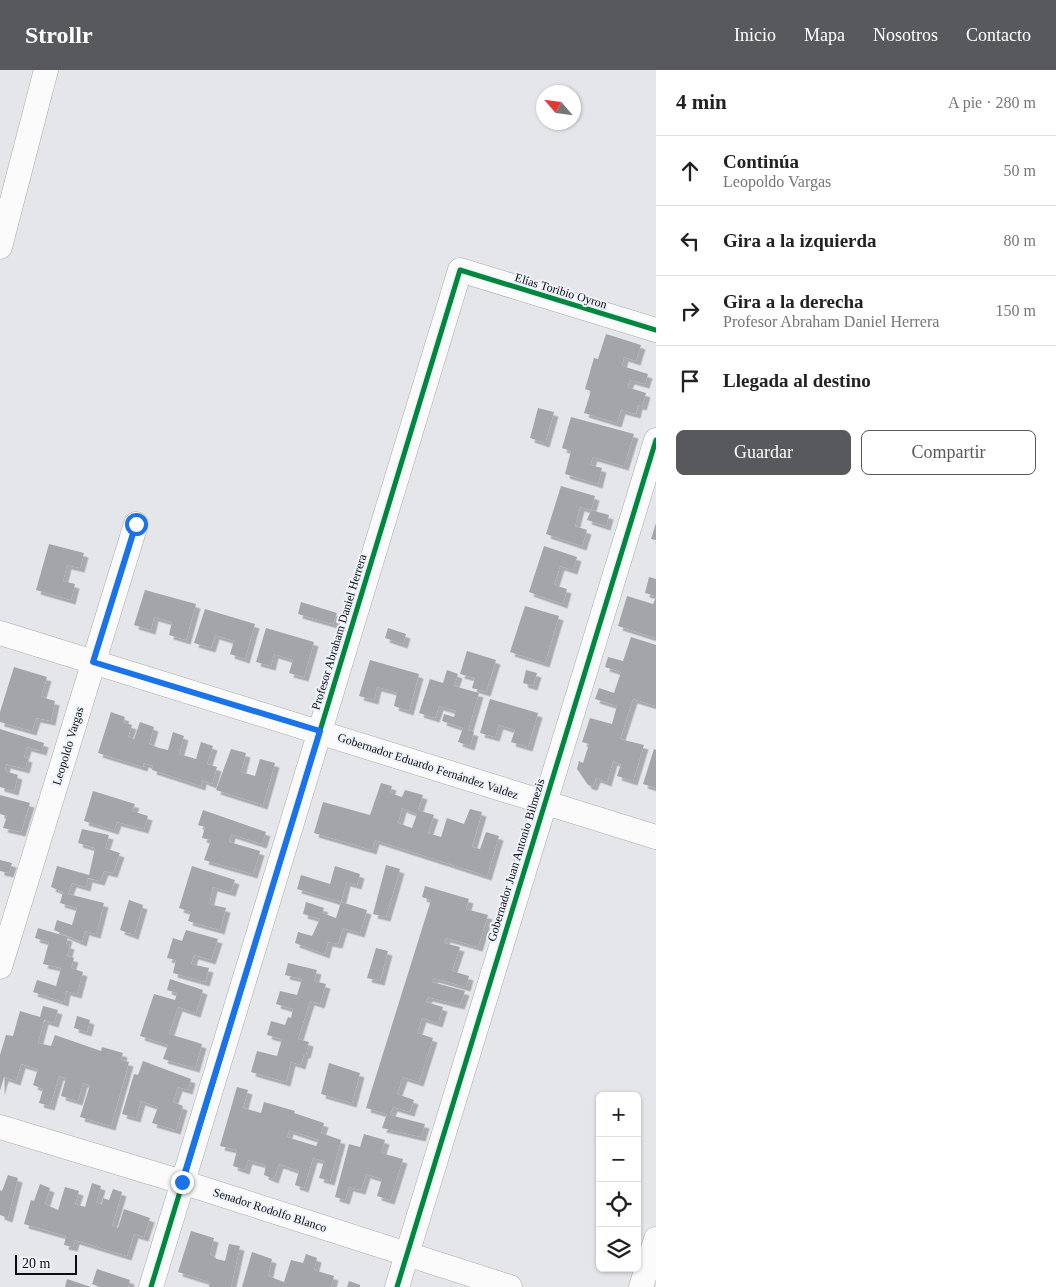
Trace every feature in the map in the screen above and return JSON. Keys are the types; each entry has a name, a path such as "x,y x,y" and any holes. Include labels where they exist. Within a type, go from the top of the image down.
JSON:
{"street":[{"path":"0,247 46,70"},
{"name":"Elías Toribio Oyron","path":"460,270 656,330"},
{"name":"Profesor Abraham Daniel Herrera","path":"151,1287 460,270"},
{"name":"Gobernador Juan Antonio Bilmezis","path":"397,1287 656,440"},
{"name":"Leopoldo Vargas","path":"0,967 136,524"},
{"name":"Gobernador Eduardo Fernández Valdez","path":"0,633 656,837"},
{"name":"Senador Rodolfo Blanco","path":"0,1127 182,1182 510,1287"},
{"path":"641,1287 656,1239"}],"building":[{"path":"606,334 641,345 636,361 624,357 622,366 648,374 645,384 630,380 627,387 646,393 642,406 638,405 636,414 621,410 617,423 584,413 591,391 585,389 594,358 598,359"},
{"path":"538,408 554,412 545,443 530,438"},
{"path":"571,417 634,434 624,466 593,457 590,465 602,468 598,484 565,474 571,451 562,448"},
{"path":"561,486 595,496 591,510 580,507 575,526 587,530 582,546 546,534"},
{"path":"591,510 609,515 606,526 587,520"},
{"path":"656,523 656,540 651,539"},
{"path":"49,544 84,553 80,568 67,565 63,581 75,584 71,600 36,590"},
{"path":"544,546 577,557 573,570 560,566 554,585 567,589 563,604 529,592"},
{"path":"649,577 656,579 656,596 645,593"},
{"path":"145,590 196,604 186,640 169,635 172,622 154,617 151,630 134,625"},
{"path":"627,596 653,604 656,597 656,638 618,626"},
{"path":"301,602 337,613 333,624 298,614"},
{"path":"525,606 559,616 545,663 510,652"},
{"path":"205,609 255,624 245,659 230,654 234,641 215,635 211,648 194,643"},
{"path":"266,628 314,642 304,677 289,673 293,660 284,657 274,654 271,666 256,662"},
{"path":"388,628 406,634 403,644 385,638"},
{"path":"631,637 656,645 656,706 633,699 620,739 644,745 633,781 617,776 621,764 613,761 607,782 596,778 593,786 588,785 577,769 579,761 583,763 589,744 582,742 590,718 612,724 617,706 595,699 599,688 614,693 621,672 605,667 608,657 623,661"},
{"path":"467,651 496,660 486,692 472,688 475,678 460,674"},
{"path":"370,660 419,674 409,711 394,706 397,693 389,690 377,687 374,700 359,696"},
{"path":"14,667 47,677 41,697 55,701 51,721 36,718 32,731 0,722 0,712"},
{"path":"447,670 458,674 454,686 479,693 468,730 474,732 470,746 458,742 463,728 442,721 444,714 454,717 456,711 439,706 435,718 419,713 430,679 443,683"},
{"path":"526,670 537,673 533,686 523,683"},
{"path":"490,699 538,713 528,747 511,742 515,730 499,725 495,737 480,733"},
{"path":"111,712 125,717 123,722 132,725 128,737 134,739 140,722 154,727 149,744 159,748 168,750 173,732 184,736 179,754 196,759 201,742 213,746 207,764 217,767 212,784 202,780 201,786 152,770 153,766 144,763 143,767 98,753"},
{"path":"0,729 44,743 42,751 27,747 24,757 28,758 25,769 6,764 5,771 18,775 14,791 0,787"},
{"path":"231,749 246,753 241,772 255,776 260,759 275,763 263,805 216,790"},
{"path":"654,749 656,750 656,788 643,784"},
{"path":"381,783 392,786 390,793 402,797 405,790 423,795 418,810 434,815 428,833 441,837 447,818 464,824 470,809 482,812 472,847 480,849 486,832 499,836 487,876 375,840 372,850 314,833 323,802 370,815","holes":["402,808 417,814 412,828 398,823"]},
{"path":"93,791 135,804 132,811 148,816 144,829 117,822 114,830 84,821"},
{"path":"0,795 30,803 21,832 3,828 7,816 0,814"},
{"path":"203,810 266,832 262,844 231,834 229,842 260,851 253,874 204,860 211,840 202,838 205,827 198,825"},
{"path":"82,829 109,835 105,848 120,853 113,873 104,871 100,881 88,878 86,887 72,883 68,894 104,903 96,934 85,931 82,942 54,930 57,920 72,925 77,908 60,903 63,892 51,887 57,866 89,875 95,848 78,843"},
{"path":"0,860 12,863 9,873 0,871"},
{"path":"386,865 400,869 386,917 373,914"},
{"path":"192,866 235,880 231,892 213,887 209,904 226,908 220,930 188,921 191,912 179,908"},
{"path":"335,866 360,874 357,885 346,882 341,902 297,889 301,875 330,884"},
{"path":"425,886 469,899 466,909 488,915 478,947 446,938 444,943 460,947 452,971 469,976 466,987 434,978 432,982 465,991 460,1005 428,997 426,1002 443,1007 438,1023 422,1018 417,1033 433,1038 419,1082 403,1077 397,1094 414,1100 410,1112 393,1107 390,1115 425,1124 421,1137 382,1128 387,1114 366,1108 431,900 422,897"},
{"path":"129,900 143,905 134,935 120,930"},
{"path":"306,902 324,908 322,913 336,918 341,902 367,910 360,933 343,928 338,944 328,942 325,954 295,943 298,932 312,936 320,919 303,914"},
{"path":"38,928 68,937 66,944 70,945 67,956 74,958 71,968 83,972 77,994 66,991 64,1002 33,992 37,980 56,986 61,968 43,964 49,942 35,938"},
{"path":"186,930 218,939 211,960 194,955 191,964 209,968 205,982 173,973 176,960 167,958 173,938 182,941"},
{"path":"376,948 388,951 380,981 367,978"},
{"path":"288,963 317,970 314,981 326,984 320,1004 310,1001 298,1039 309,1042 306,1054 304,1054 301,1065 291,1062 286,1082 251,1072 257,1051 277,1056 282,1039 267,1035 271,1021 285,1025 288,1017 291,1018 293,1009 276,1004 280,991 297,995 302,979 285,975"},
{"path":"170,979 203,990 196,1013 178,1007 169,1034 202,1044 195,1068 163,1059 168,1045 140,1036 154,994 175,1000 177,993 167,990"},
{"path":"43,1006 58,1010 54,1023 44,1020 38,1043 51,1046 55,1035 101,1051 102,1047 123,1053 121,1060 129,1062 111,1126 80,1117 90,1085 83,1083 78,1101 61,1096 66,1078 59,1076 50,1106 39,1103 43,1089 33,1085 38,1069 21,1064 16,1081 4,1077 0,1091 0,1055 6,1035 13,1036 20,1011 40,1017"},
{"path":"77,1016 90,1020 87,1032 74,1028"},
{"path":"143,1061 191,1079 188,1090 178,1087 173,1102 183,1106 176,1130 152,1123 158,1107 141,1101 136,1118 122,1114 134,1074 138,1075"},
{"path":"329,1063 360,1073 352,1103 321,1094"},
{"path":"237,1087 248,1090 243,1108 261,1113 264,1102 295,1111 294,1113 324,1123 321,1133 341,1140 330,1181 319,1178 324,1161 313,1158 304,1188 295,1185 299,1171 279,1164 274,1179 264,1175 266,1165 248,1160 245,1170 233,1166 237,1150 220,1146","holes":["289,1130 319,1140 316,1146 287,1137"]},
{"path":"364,1134 385,1140 381,1153 403,1159 390,1200 377,1196 382,1179 366,1174 361,1190 349,1187 345,1200 335,1197 349,1144 360,1147"},
{"path":"8,1175 18,1178 8,1218 0,1215 0,1190 2,1191"},
{"path":"92,1183 101,1186 96,1203 102,1204 103,1198 109,1200 113,1189 122,1192 112,1226 118,1228 124,1209 150,1218 144,1237 134,1234 127,1256 75,1240 73,1247 64,1245 66,1236 24,1224 31,1200 34,1201 40,1184 50,1188 45,1204 58,1210 65,1187 79,1191 75,1204 85,1207"},
{"path":"191,1231 214,1238 210,1254 217,1259 225,1261 229,1244 240,1246 231,1287 209,1287 210,1282 178,1272"},
{"path":"252,1252 272,1259 268,1276 284,1282 291,1260 303,1263 306,1254 317,1258 314,1270 334,1276 331,1287 242,1287"},
{"path":"97,1269 130,1280 128,1287 100,1287 92,1284"},
{"path":"67,1279 91,1287 65,1287"},
{"path":"349,1281 360,1285 360,1287 347,1287"}],"cycle path":[{"path":"151,1287 460,270 656,330"},
{"path":"397,1287 656,440"}],"route":[{"path":"136,524 93,662 320,731 182,1182"}]}
